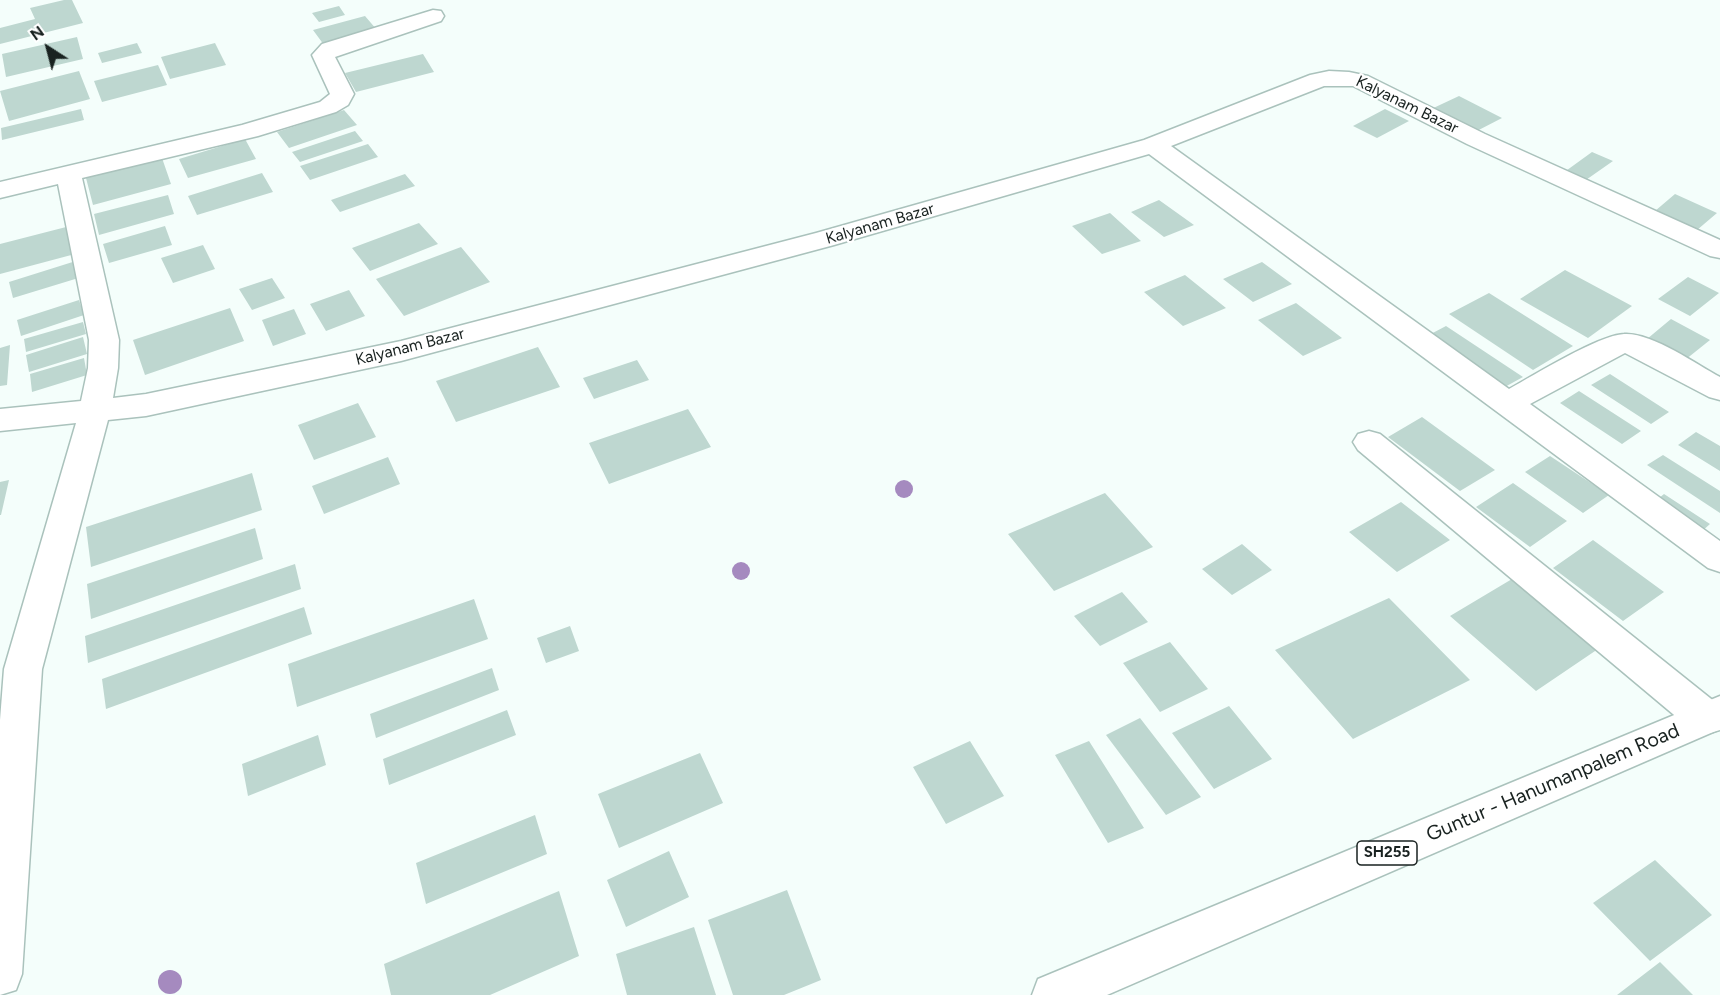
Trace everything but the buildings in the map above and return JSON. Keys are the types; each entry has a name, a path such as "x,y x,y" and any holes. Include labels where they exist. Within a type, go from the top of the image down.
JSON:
{"street":[{"path":"0,190 249,131 328,107 340,100 342,93 323,55 330,49 433,16"},
{"name":"Kalyanam Bazar","path":"0,420 146,405 401,351 825,239 1153,145 1318,80 1344,77 1372,86 1476,139 1720,250"},
{"path":"1153,145 1720,559"},
{"path":"0,974 11,671 95,410 103,368 104,340 69,175"},
{"path":"1507,403 1613,346 1625,343 1654,352 1720,390"},
{"path":"1369,442 1713,715"},
{"name":"Guntur - Hanumanpalem Road","path":"1054,995 1713,715"}]}
